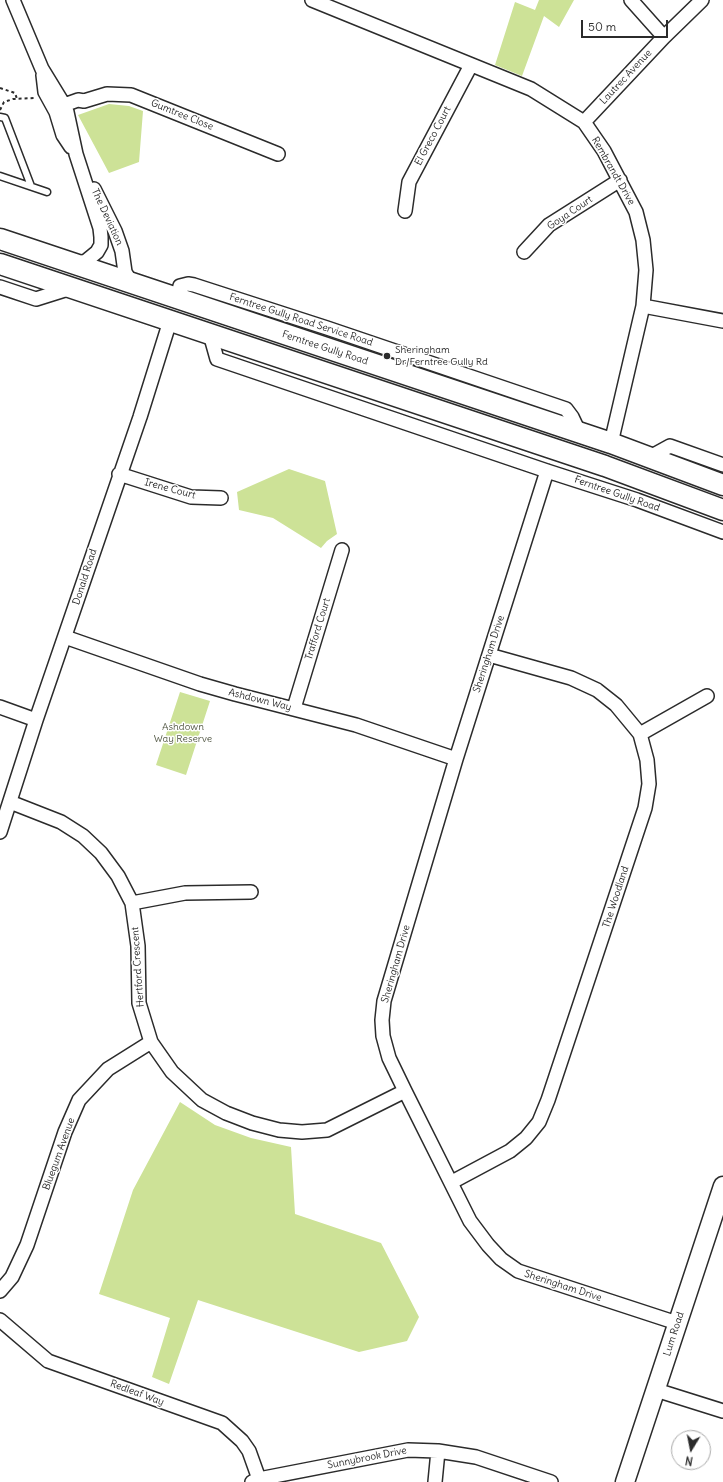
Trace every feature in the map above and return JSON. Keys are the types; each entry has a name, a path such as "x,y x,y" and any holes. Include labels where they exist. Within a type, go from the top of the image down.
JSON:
{"main road":[{"name":"Ferntree Gully Road","path":"0,239 131,282 177,299 324,337 580,434 611,443 723,485"},
{"name":"Ferntree Gully Road","path":"0,264 605,466 723,510"},
{"path":"170,321 177,299"},
{"path":"605,466 611,443"}],"street":[{"name":"The Deviation","path":"13,0 42,69 62,110 63,135 76,154 115,231 122,251 124,272 131,282"},
{"name":"Rembrandt Drive","path":"312,0 531,89 584,122 604,151 636,212 644,240 646,270 643,306 611,443"},
{"path":"631,0 664,37"},
{"name":"Lautrec Avenue","path":"584,122 664,37 702,0"},
{"name":"El Greco Court","path":"405,211 409,182 471,65"},
{"name":"Gumtree Close","path":"62,110 78,100 84,101 107,94 131,96 278,154"},
{"name":"The Deviation","path":"76,154 97,217 101,237 101,245 97,252 86,261 76,264"},
{"name":"Goya Court","path":"524,252 549,225 620,180"},
{"path":"0,287 42,301 71,288"},
{"path":"643,306 723,321"},
{"name":"Donald Road","path":"0,832 36,720 119,474 140,417 170,321"},
{"name":"Ferntree Gully Road","path":"210,334 217,359 637,500 723,532"},
{"path":"650,457 670,446 723,465"},
{"name":"Sheringham Drive","path":"547,471 456,759 384,1001 382,1020 383,1036 389,1058 452,1182 470,1221 488,1245 501,1259 518,1271 677,1323"},
{"name":"Irene Court","path":"119,474 191,497 221,498"},
{"name":"Trafford Court","path":"294,708 342,550"},
{"name":"Ashdown Way","path":"65,637 200,684 356,725 456,759"},
{"name":"The Woodland","path":"452,1182 510,1151 526,1138 539,1122 548,1100 645,808 649,784 647,760 640,734 616,705 597,690 571,678 489,655"},
{"path":"640,734 707,696"},
{"path":"0,707 36,720"},
{"name":"Hertford Crescent","path":"10,802 61,822 83,836 101,853 118,876 132,903 138,946 140,1004 151,1042 172,1072 202,1100 226,1113 252,1123 279,1130 302,1132 327,1130 405,1091"},
{"path":"132,903 185,893 251,892"},
{"name":"Bluegum Avenue","path":"0,1291 12,1277 27,1245 65,1132 79,1100 108,1070 151,1042"},
{"name":"Lum Road","path":"625,1482 723,1186"},
{"name":"Redleaf Way","path":"0,1320 48,1362 222,1423 242,1441 249,1452 256,1480"},
{"path":"656,1390 723,1411"},
{"name":"Sunnybrook Drive","path":"256,1480 408,1450 438,1451 476,1457 551,1482"},
{"path":"435,1482 438,1451"}],"lane":[{"path":"0,117 5,118 30,186"},
{"path":"0,176 47,192"}],"path":[{"path":"0,88 15,93 17,99"},
{"path":"0,111 4,102 17,99 34,98"}],"green space":[{"path":"539,0 574,0 559,27 544,16 522,76 495,65 515,2 535,10"},
{"path":"109,104 129,106 143,111 139,162 109,173 78,115"},
{"path":"289,469 325,481 337,534 327,541 321,548 273,518 239,510 237,492"},
{"name":"Ashdown Way Reserve","path":"180,692 210,701 186,775 156,765"},
{"path":"180,1102 215,1125 251,1138 291,1147 295,1214 381,1243 419,1317 407,1341 359,1352 198,1300 169,1384 152,1377 170,1318 99,1294 133,1190"}],"place":[{"name":"Sheringham Dr/Ferntree Gully Rd","path":"387,356"}]}
